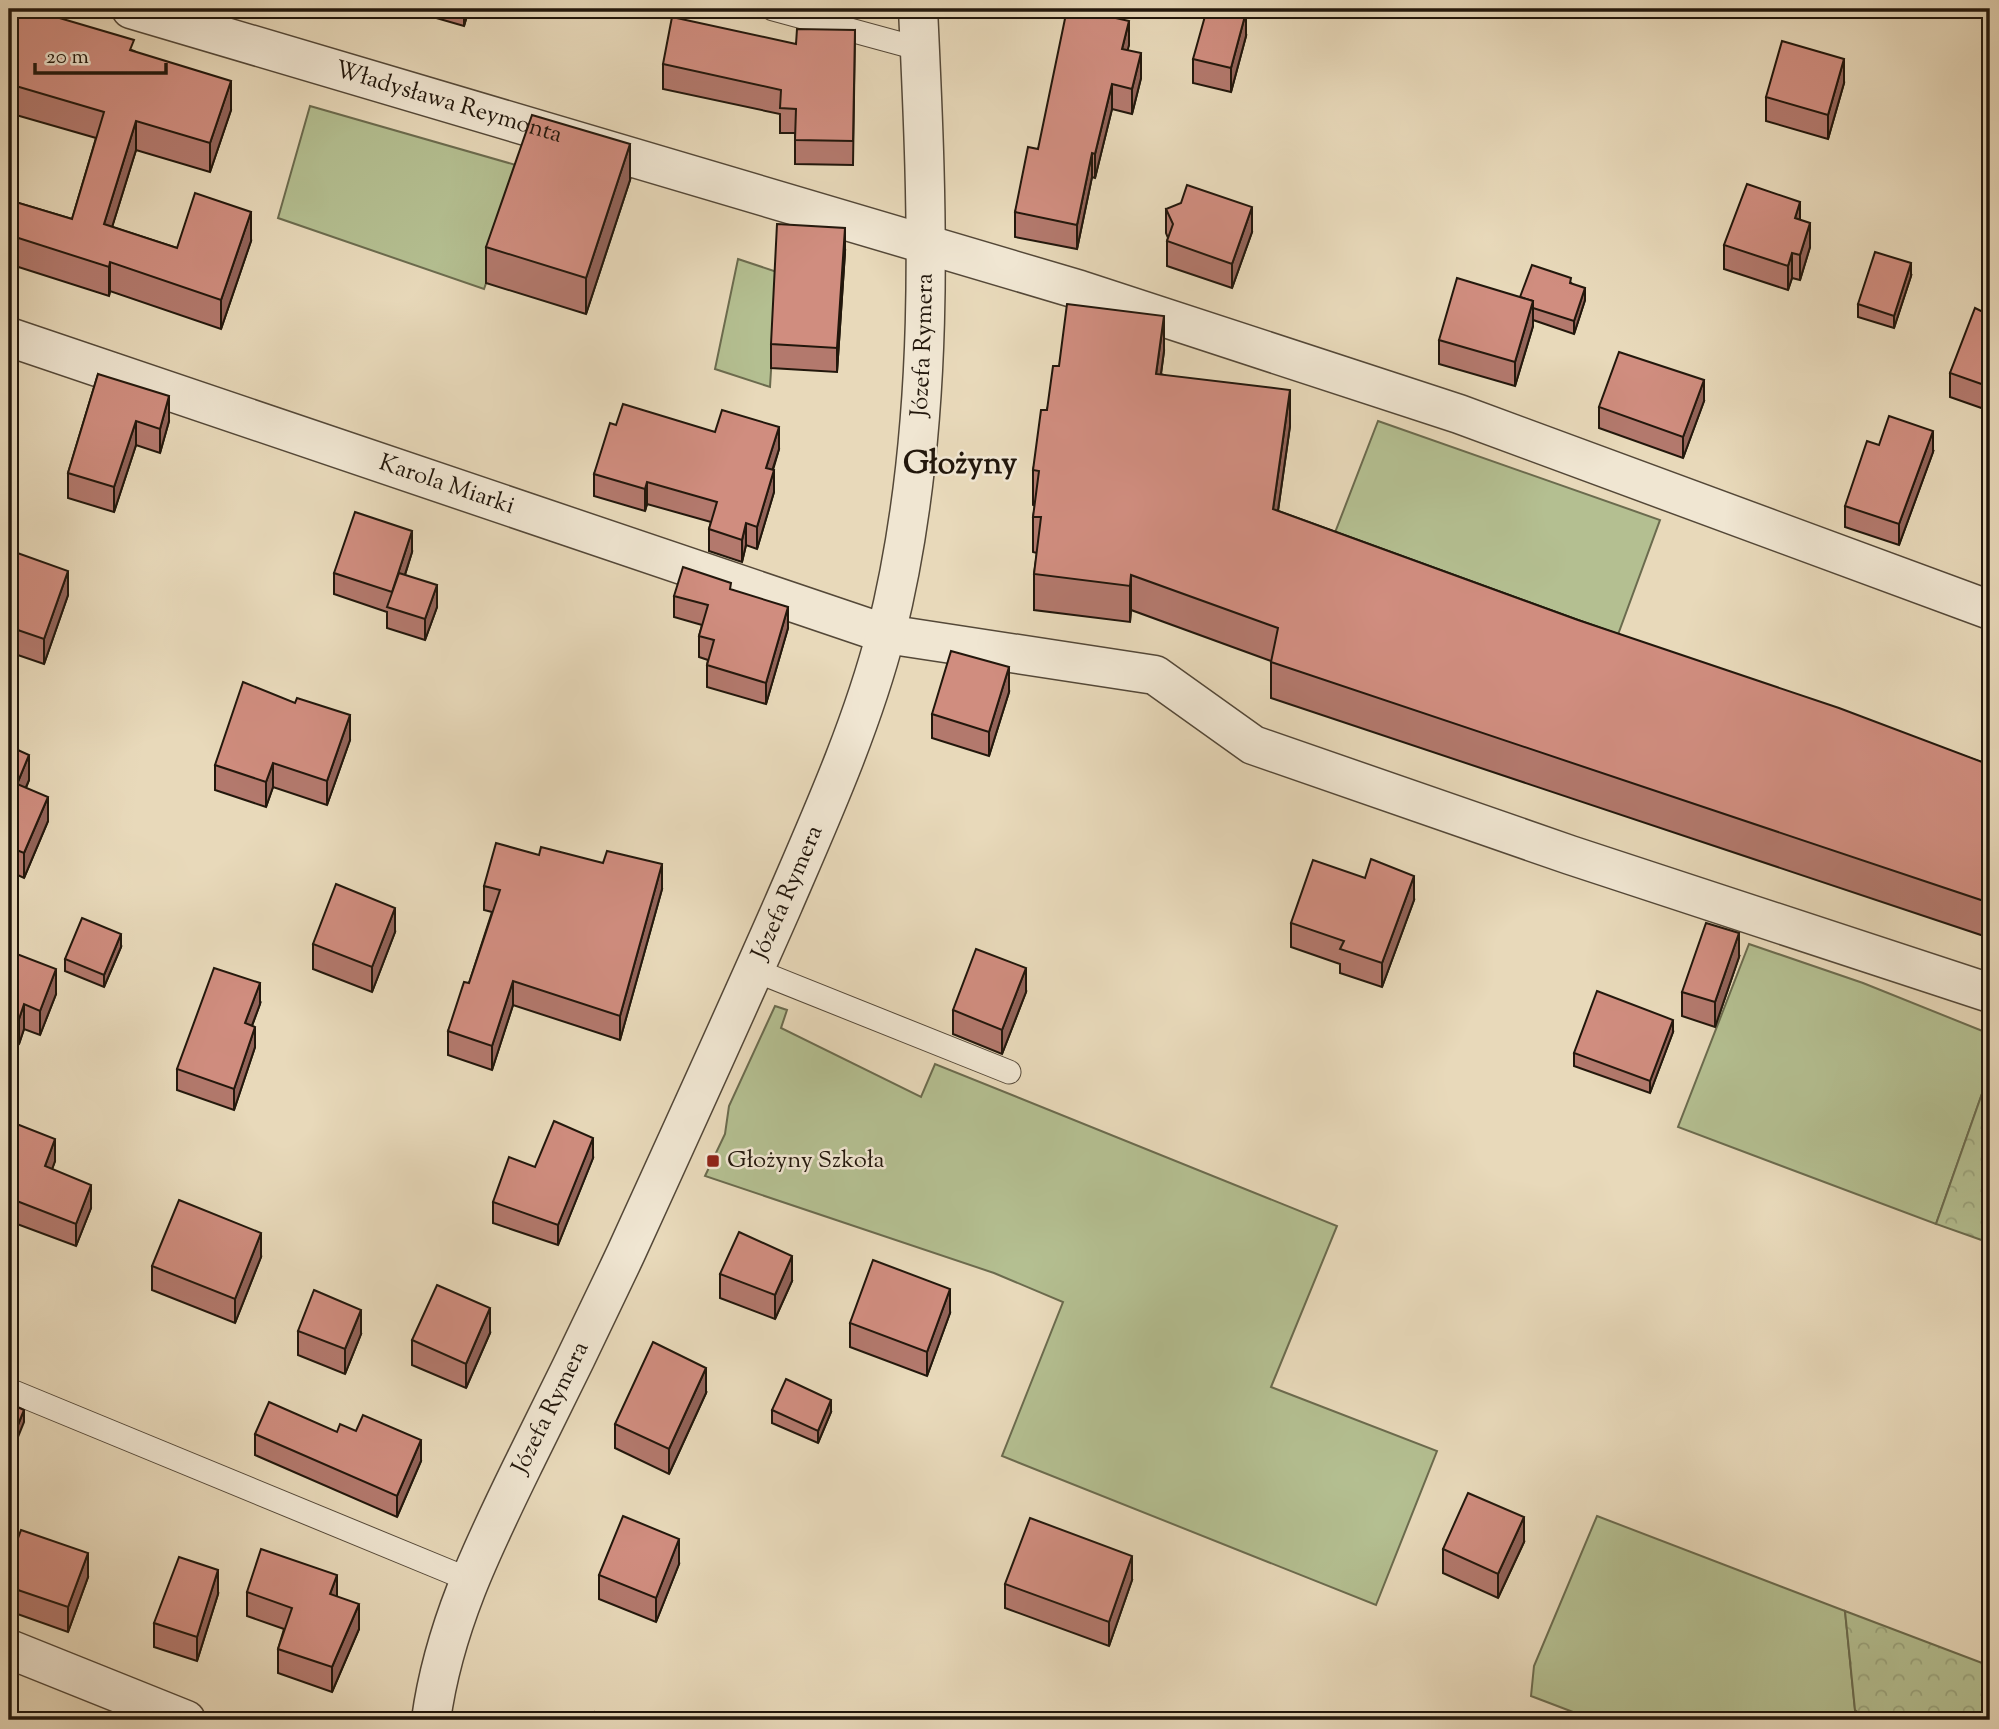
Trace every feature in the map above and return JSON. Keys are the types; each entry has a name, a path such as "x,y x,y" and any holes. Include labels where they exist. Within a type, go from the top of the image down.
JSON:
{"street":[{"name":"Władysława Reymonta","path":"131,9 1080,290 1459,414 1990,610"},
{"name":"Józefa Rymera","path":"431,1720 447,1636 470,1580 598,1312 754,970 846,752 886,634 918,443 926,244 918,9"},
{"name":"Karola Miarki","path":"9,337 886,634 1155,675 1253,745 1570,855 1990,993"},
{"path":"9,1649 186,1720"}],"lane":[{"path":"773,9 920,49"},
{"path":"754,970 1009,1072"},
{"path":"9,1390 470,1580"}],"green space":[{"path":"310,106 526,168 484,289 278,218"},
{"path":"738,259 777,272 770,387 715,369"},
{"path":"1378,421 1660,520 1616,640 1331,543"},
{"path":"1749,944 1863,983 1990,1034 1990,1071 1936,1224 1678,1127"},
{"path":"775,1006 787,1010 781,1028 921,1097 935,1064 1337,1226 1271,1387 1437,1451 1376,1605 1002,1456 1063,1302 994,1273 705,1176 725,1134 729,1106"},
{"path":"1990,1071 1990,1243 1936,1224"},
{"path":"1597,1516 1845,1611 1855,1710 1867,1720 1594,1720 1531,1696 1534,1666"},
{"path":"1845,1611 1990,1666 1990,1720 1867,1720 1855,1710"}],"building":[{"path":"9,9 29,9 134,40 130,50 231,81 210,143 136,121 104,224 177,248 195,193 251,212 221,300 110,262 109,267 9,235 9,200 72,219 104,112 9,84"},
{"path":"1067,9 1129,21 1122,49 1141,53 1132,89 1112,84 1095,154 1092,153 1077,225 1015,212 1028,147 1038,149"},
{"path":"1207,9 1246,12 1231,68 1193,59"},
{"path":"672,17 796,44 797,29 855,30 853,141 795,140 796,109 780,108 781,90 663,64"},
{"path":"1782,41 1844,59 1828,115 1766,97"},
{"path":"532,115 630,144 586,278 486,247"},
{"path":"1747,184 1800,202 1795,218 1810,223 1800,255 1792,253 1788,266 1724,245"},
{"path":"1187,185 1252,207 1232,264 1167,241 1173,224 1166,209 1181,203"},
{"path":"777,224 845,228 837,348 771,344"},
{"path":"1875,252 1911,263 1894,316 1858,304"},
{"path":"1532,265 1571,278 1570,283 1585,288 1574,321 1533,308 1533,301 1520,297"},
{"path":"1457,278 1533,301 1515,362 1439,340"},
{"path":"1989,302 1990,387 1950,373 1975,308 1983,312"},
{"path":"1067,304 1164,316 1156,374 1290,390 1273,509 1578,620 1839,708 1990,765 1990,903 1271,662 1278,628 1131,575 1130,586 1034,574 1041,517 1033,517 1039,471 1033,470 1041,410 1047,410 1053,366 1059,366"},
{"path":"1619,352 1704,380 1683,437 1599,407"},
{"path":"98,374 169,396 160,429 136,421 114,487 68,473"},
{"path":"623,404 715,432 722,410 779,427 766,468 774,470 757,527 746,523 742,540 709,529 717,502 647,482 645,489 594,474 610,423 616,425"},
{"path":"1889,416 1933,431 1899,524 1845,506 1867,441 1879,445"},
{"path":"355,512 412,531 392,592 334,573"},
{"path":"9,550 68,571 44,639 9,627"},
{"path":"683,567 731,583 730,589 788,607 766,683 707,665 714,640 699,636 708,605 674,596"},
{"path":"399,573 437,585 425,619 387,607"},
{"path":"951,651 1009,667 989,732 932,714"},
{"path":"243,682 295,703 297,698 350,715 327,781 273,763 266,782 215,765"},
{"path":"9,746 29,755 17,784 48,797 24,853 9,847"},
{"path":"496,843 539,855 541,847 603,863 607,851 662,864 620,1016 513,981 492,1046 448,1031 464,982 469,983 500,890 484,886"},
{"path":"1371,859 1414,876 1382,963 1340,949 1344,941 1291,923 1313,860 1365,878"},
{"path":"336,884 395,908 372,967 313,944"},
{"path":"82,918 121,934 104,975 65,959"},
{"path":"1706,923 1739,933 1715,1002 1682,992"},
{"path":"976,949 1026,968 1002,1030 953,1010"},
{"path":"9,951 56,969 40,1011 24,1004 19,1019 9,1015"},
{"path":"214,968 260,983 245,1023 255,1027 234,1089 177,1069"},
{"path":"1597,991 1673,1020 1650,1081 1574,1053"},
{"path":"9,1121 55,1139 45,1166 91,1185 76,1224 9,1198"},
{"path":"554,1121 593,1138 558,1225 493,1202 509,1157 535,1167"},
{"path":"179,1200 261,1233 235,1299 152,1266"},
{"path":"739,1232 792,1256 775,1295 720,1274"},
{"path":"873,1260 950,1289 927,1352 850,1323"},
{"path":"437,1285 490,1308 466,1364 412,1340"},
{"path":"314,1290 361,1310 345,1349 298,1331"},
{"path":"653,1342 706,1368 669,1449 615,1424"},
{"path":"786,1379 831,1400 818,1431 772,1410"},
{"path":"269,1402 337,1432 340,1424 356,1431 363,1415 421,1440 397,1496 255,1434"},
{"path":"9,1403 24,1410 9,1447"},
{"path":"1468,1493 1524,1517 1498,1574 1443,1549"},
{"path":"623,1516 679,1539 656,1598 599,1575"},
{"path":"1030,1518 1132,1556 1109,1622 1005,1584"},
{"path":"21,1530 88,1553 68,1607 9,1587 9,1563"},
{"path":"261,1549 337,1575 330,1594 359,1604 332,1667 278,1649 292,1608 247,1592"},
{"path":"179,1557 218,1570 197,1637 154,1623"},
{"path":"595,1712 612,1720 592,1720"},
{"path":"628,1713 630,1720 612,1720"}],"place":[{"name":"Głożyny Szkoła","path":"713,1161"}],"district":[{"name":"Głożyny","path":"960,465"}]}
